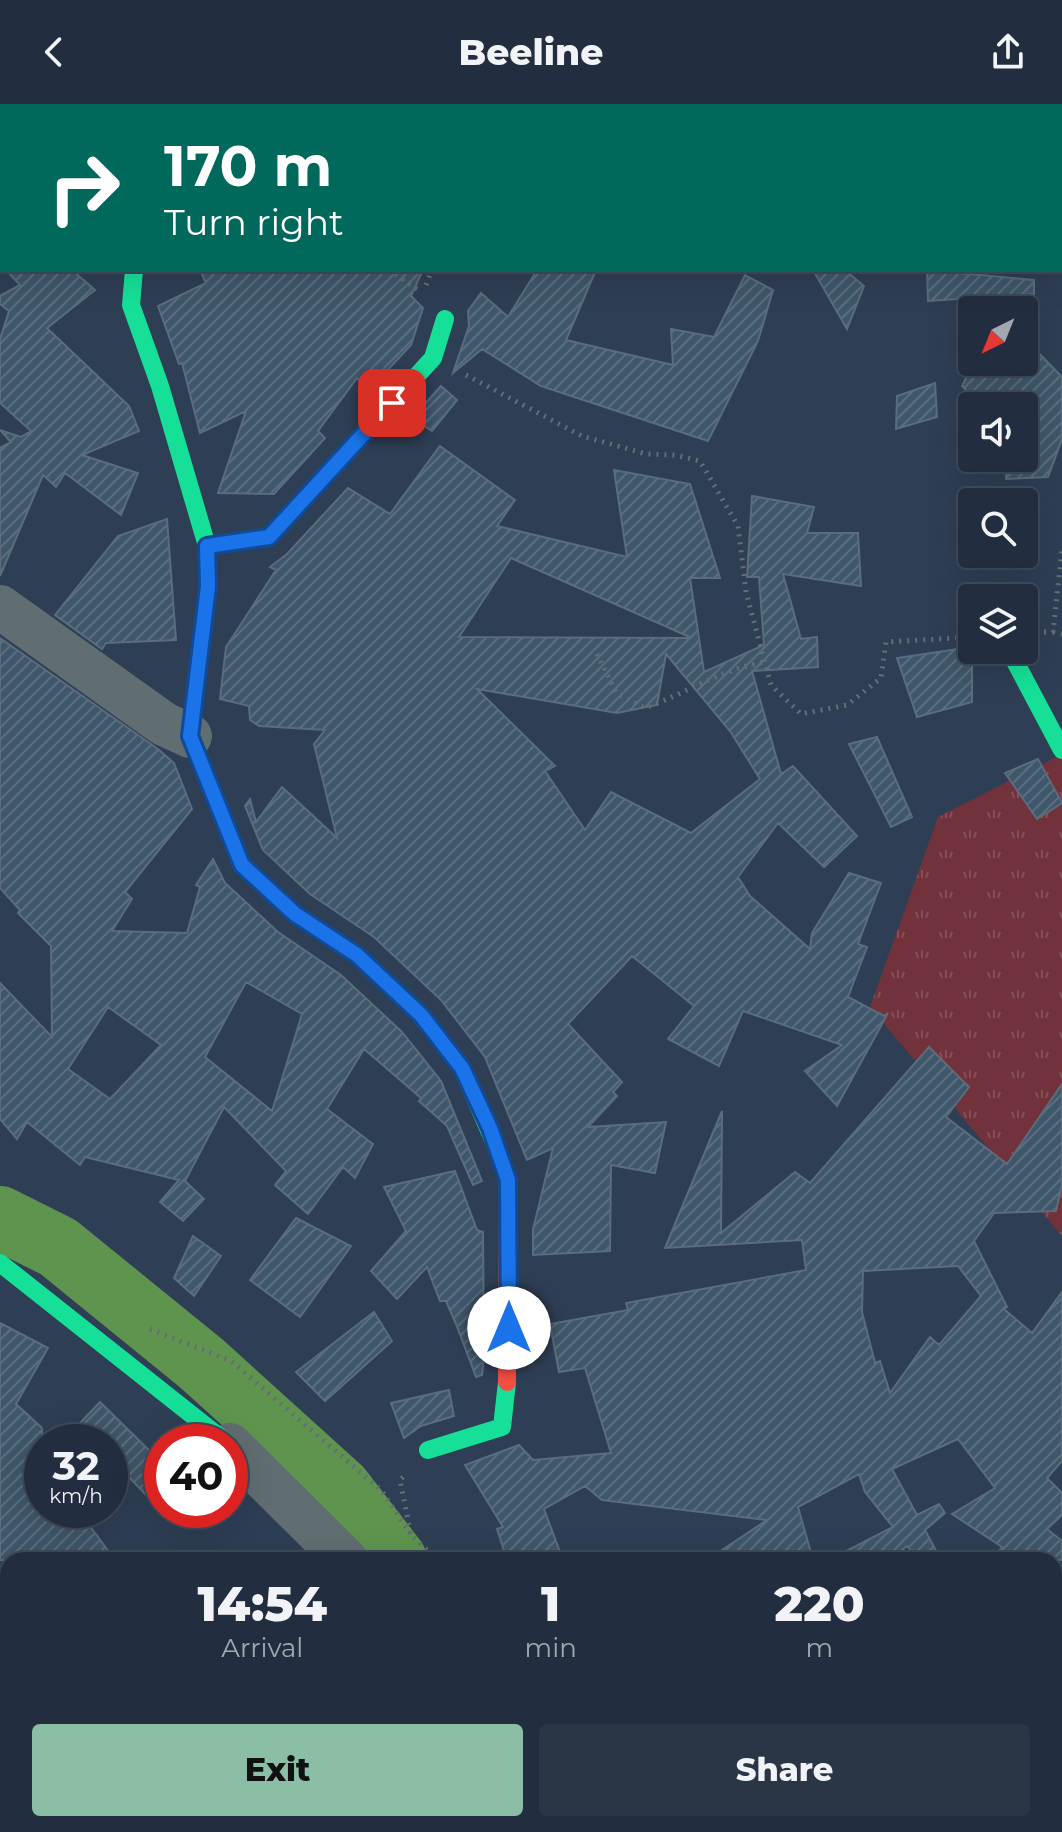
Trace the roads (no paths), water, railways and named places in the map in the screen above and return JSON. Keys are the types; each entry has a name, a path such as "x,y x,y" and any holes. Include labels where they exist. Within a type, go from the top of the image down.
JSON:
{"street":[{"path":"134,272 131,305 160,386 207,546 208,586 190,736 242,865 295,914 357,955 421,1015 462,1068 490,1128 508,1180 509,1358 502,1427 428,1450"},
{"path":"207,546 269,537 433,358 445,319"},
{"path":"0,607 164,724 190,736"},
{"path":"1016,664 1062,750"},
{"path":"0,1263 203,1424"},
{"path":"248,1464 338,1552"}],"waterway":[{"path":"0,1218 58,1247 202,1364 340,1489 389,1552"}]}
